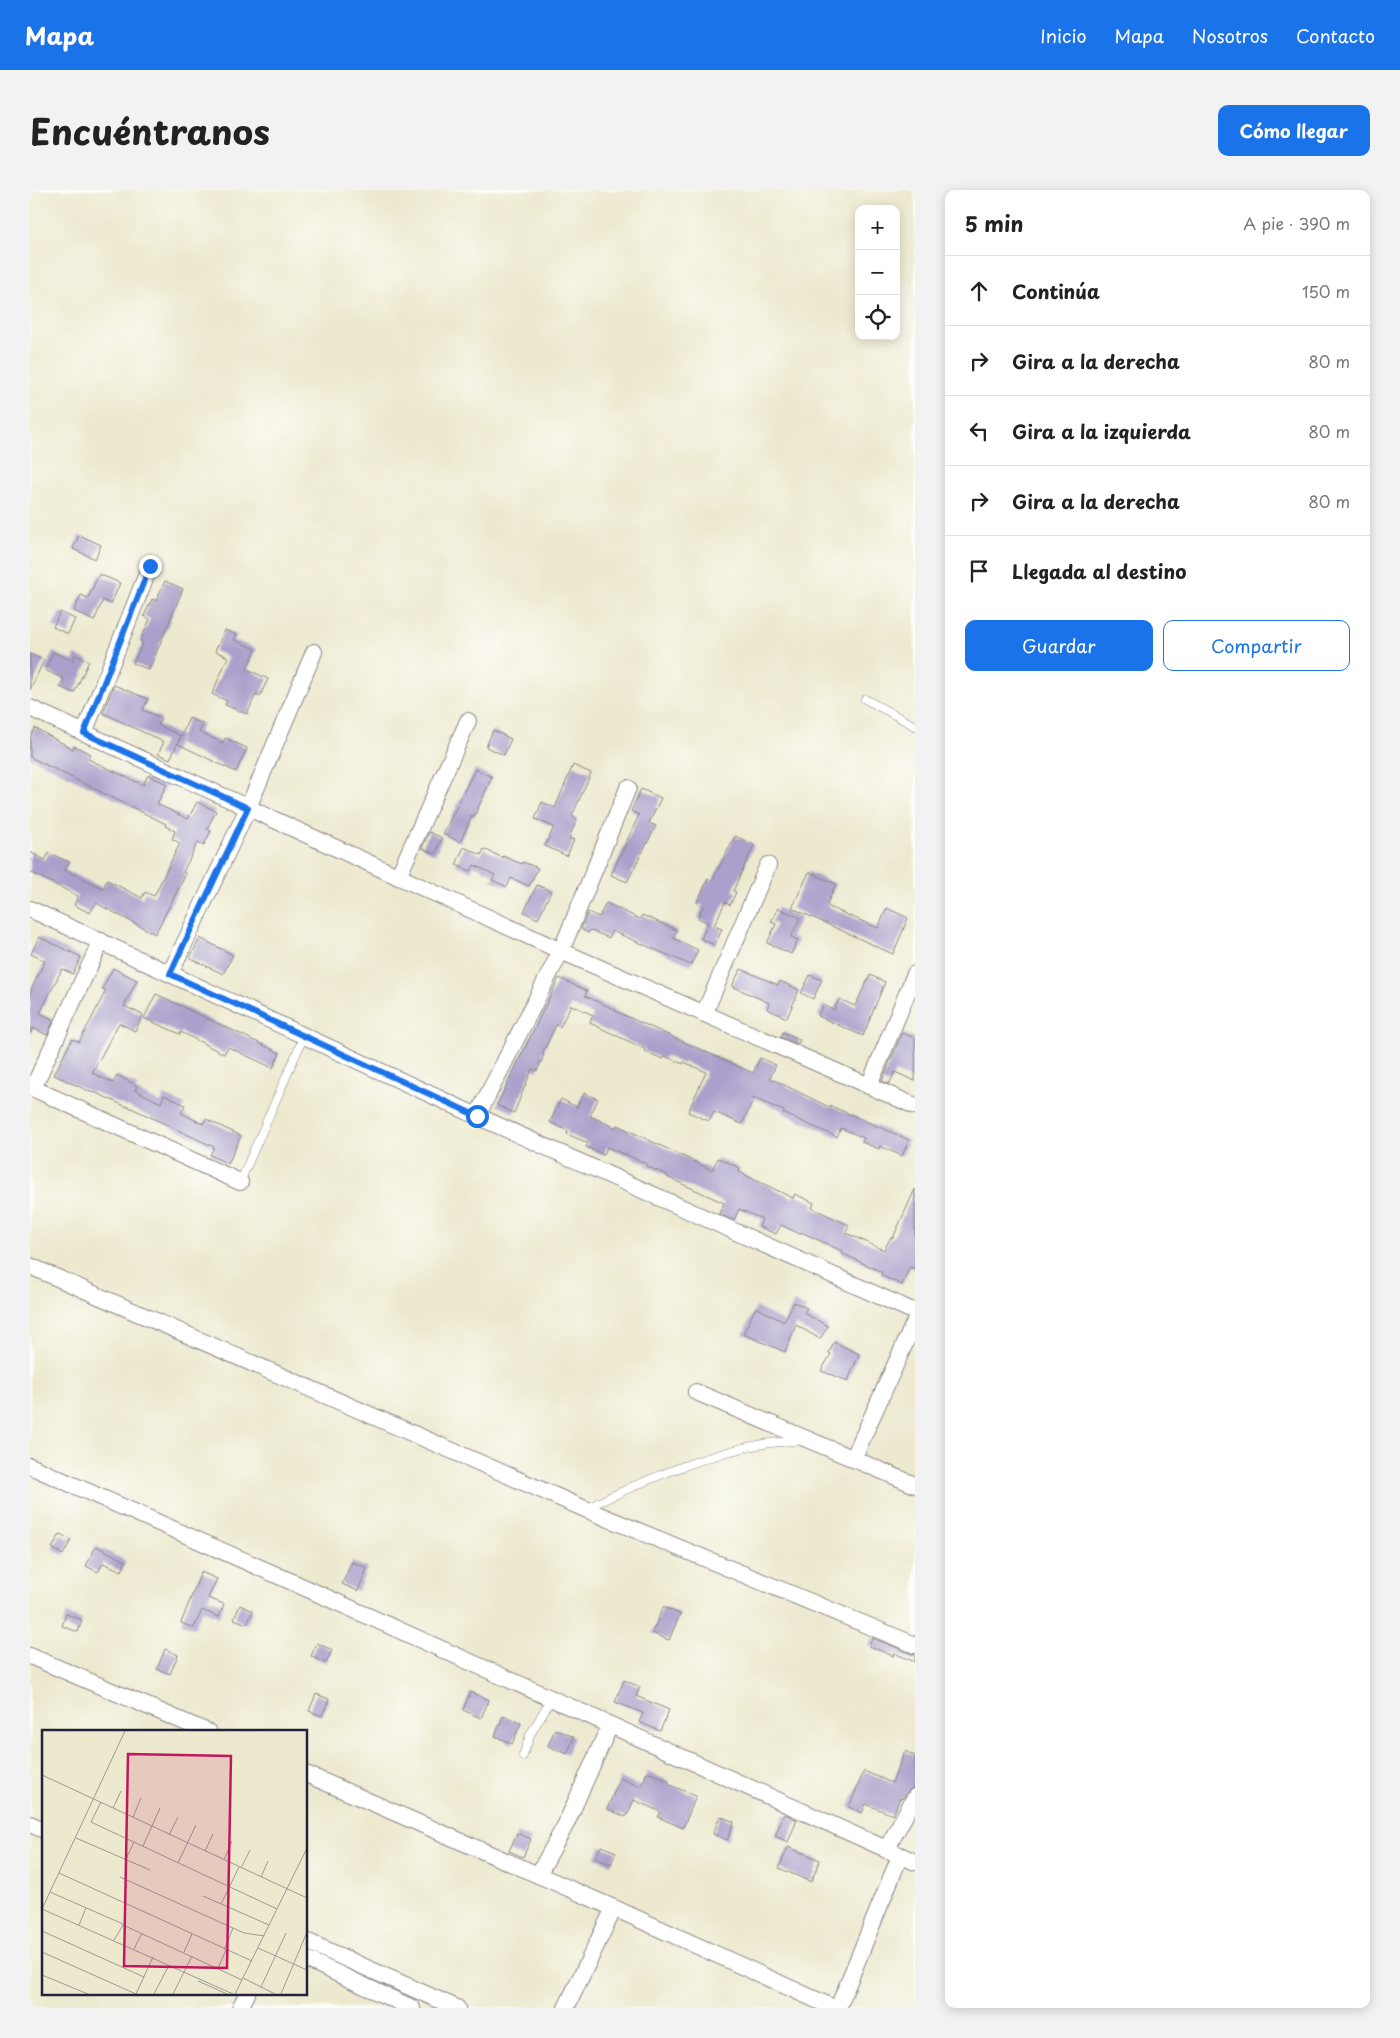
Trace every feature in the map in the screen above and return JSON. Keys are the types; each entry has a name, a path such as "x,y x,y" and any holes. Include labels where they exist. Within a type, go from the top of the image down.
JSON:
{"street":[{"path":"84,733 150,566"},
{"path":"170,974 248,808 314,652"},
{"path":"30,708 561,951 915,1106"},
{"path":"398,877 468,721"},
{"path":"477,1116 561,951 628,788"},
{"path":"704,1014 768,865"},
{"path":"30,909 477,1116 915,1312"},
{"path":"101,941 31,1088 240,1182"},
{"path":"869,1086 915,974"},
{"path":"30,1266 585,1508 915,1645"},
{"path":"853,1459 915,1321"},
{"path":"696,1392 915,1485"},
{"path":"30,1466 900,1856"},
{"path":"30,1656 176,1725 199,1730"},
{"path":"538,1875 566,1824 610,1725"},
{"path":"308,1775 614,1908 834,2008"},
{"path":"838,2008 900,1856 915,1797"},
{"path":"30,1824 42,1829"},
{"path":"566,2008 614,1908"},
{"path":"308,1942 456,2008"},
{"path":"308,1960 405,2007"},
{"path":"240,2008 246,1996"}],"lane":[{"path":"865,699 915,726"},
{"path":"240,1182 304,1036"},
{"path":"585,1508 628,1488 702,1460 762,1444 808,1440"},
{"path":"523,1756 530,1735 544,1714 551,1699"}],"building":[{"path":"79,535 101,545 95,559 73,549"},
{"path":"99,574 120,583 111,604 103,600 94,621 74,611 81,595 88,598"},
{"path":"165,581 183,589 149,670 133,663 143,643 140,641 150,619 144,616 152,599 156,601"},
{"path":"60,612 75,619 68,634 53,627"},
{"path":"225,630 237,635 234,640 256,649 247,669 268,679 260,696 256,694 247,714 225,705 227,701 212,694 228,657 215,651"},
{"path":"53,652 73,661 75,655 89,661 74,693 60,687 64,679 45,670"},
{"path":"30,654 44,660 30,690"},
{"path":"114,685 148,699 143,710 161,718 158,725 181,736 170,759 158,754 164,742 103,713"},
{"path":"189,718 203,724 199,732 223,743 225,738 247,748 236,772 178,744"},
{"path":"35,728 73,749 74,746 91,754 88,759 143,785 148,775 167,784 157,804 188,819 197,802 216,811 207,829 211,831 204,845 198,842 183,872 186,874 155,934 96,903 90,913 74,905 78,896 30,872 30,852 45,860 49,853 69,862 65,870 103,888 107,880 142,898 145,892 154,896 180,843 172,839 175,831 165,826 166,824 30,757 30,738"},
{"path":"493,730 511,739 504,755 486,747"},
{"path":"573,765 591,773 572,816 577,819 569,838 574,840 567,856 545,846 554,827 535,819 542,802 555,808"},
{"path":"475,769 492,777 474,817 472,816 460,842 443,834"},
{"path":"641,789 661,798 649,823 656,826 627,882 611,875 639,815 631,811"},
{"path":"429,832 442,838 435,854 422,848"},
{"path":"735,836 754,845 733,891 736,892 730,905 725,902 714,926 722,929 715,945 701,939 708,923 698,918 703,906 697,903 708,879 712,881"},
{"path":"464,847 481,855 484,849 503,858 503,856 538,868 529,886 511,878 507,887 492,880 495,875 474,865 471,871 456,865"},
{"path":"809,872 836,884 827,904 829,907 878,928 887,908 908,918 893,954 792,908"},
{"path":"537,885 551,891 538,919 524,912"},
{"path":"606,903 640,919 642,915 677,930 673,938 698,950 691,965 612,931 609,938 590,930 588,933 581,929 588,912 599,917"},
{"path":"778,908 800,918 791,937 798,940 791,954 767,943 776,924 771,922"},
{"path":"39,937 81,957 73,974 62,969 40,1013 54,1020 47,1035 33,1028 30,1034 30,992 45,961 31,954"},
{"path":"200,938 233,955 223,974 190,958"},
{"path":"113,968 137,980 124,1006 143,1015 135,1031 119,1023 92,1073 113,1083 117,1075 137,1086 135,1090 161,1103 164,1095 185,1105 181,1113 203,1124 206,1119 241,1136 228,1164 210,1155 214,1147 127,1106 54,1075 72,1039 79,1042 106,990 102,989"},
{"path":"741,969 778,985 780,981 799,990 787,1018 767,1009 769,1003 732,986"},
{"path":"810,975 822,980 813,999 801,993"},
{"path":"870,975 885,982 863,1036 818,1016 823,1005 834,1010 839,999 855,1006"},
{"path":"559,978 587,991 585,996 615,1011 753,1073 760,1058 776,1065 770,1078 831,1108 831,1106 909,1140 902,1156 880,1146 879,1149 862,1142 864,1138 841,1128 837,1137 754,1098 742,1124 714,1112 709,1121 688,1112 706,1072 684,1062 683,1064 665,1056 663,1059 644,1051 645,1049 590,1023 593,1015 571,1005 560,1027 556,1025 542,1054 544,1055 537,1071 532,1069 514,1113 497,1105"},
{"path":"156,994 280,1053 273,1068 228,1047 224,1054 181,1032 180,1034 144,1018"},
{"path":"783,1032 800,1040 798,1044 781,1037"},
{"path":"902,1033 915,1038 915,1081 895,1072 889,1084 882,1081"},
{"path":"584,1093 598,1099 590,1116 616,1128 617,1125 712,1170 718,1158 740,1168 739,1172 793,1198 795,1194 814,1203 812,1208 849,1225 846,1233 884,1250 891,1237 893,1238 915,1189 915,1269 910,1267 902,1285 881,1275 882,1272 841,1253 842,1251 801,1232 800,1234 781,1225 776,1234 759,1227 762,1219 739,1209 734,1220 719,1214 724,1203 667,1177 667,1175 646,1166 647,1164 625,1154 607,1147 604,1155 586,1147 588,1143 567,1134 568,1131 550,1122 561,1099 577,1107"},
{"path":"794,1302 807,1308 804,1313 828,1326 820,1339 796,1325 785,1352 743,1334 756,1307 784,1322"},
{"path":"834,1342 859,1354 848,1381 821,1371 831,1354 829,1353"},
{"path":"60,1534 71,1540 63,1555 52,1548"},
{"path":"96,1546 126,1561 122,1571 103,1563 98,1572 86,1566"},
{"path":"352,1562 367,1568 358,1591 342,1584"},
{"path":"201,1572 217,1579 208,1598 224,1604 219,1617 202,1610 194,1628 181,1623"},
{"path":"240,1605 253,1611 247,1624 234,1619"},
{"path":"663,1607 680,1614 669,1640 652,1633"},
{"path":"66,1614 82,1620 78,1632 62,1626"},
{"path":"872,1638 915,1655 915,1662 894,1653 893,1656 869,1646"},
{"path":"317,1643 332,1650 326,1663 311,1656"},
{"path":"165,1649 178,1655 170,1674 157,1669"},
{"path":"624,1680 640,1687 636,1696 669,1710 660,1731 639,1722 643,1713 615,1702"},
{"path":"470,1692 489,1700 481,1718 463,1710"},
{"path":"316,1694 329,1699 322,1716 309,1711"},
{"path":"503,1716 521,1723 512,1744 495,1736"},
{"path":"555,1729 574,1737 567,1754 548,1746"},
{"path":"905,1751 915,1756 915,1784 902,1799 900,1798 893,1815 866,1804 862,1813 849,1807 864,1771 892,1783"},
{"path":"647,1772 669,1781 668,1784 696,1796 683,1828 658,1817 661,1812 634,1800 626,1817 607,1809 620,1778 641,1787"},
{"path":"784,1814 797,1820 788,1842 775,1836"},
{"path":"720,1816 734,1822 727,1840 713,1834"},
{"path":"517,1833 531,1839 523,1857 509,1851"},
{"path":"601,1846 616,1852 611,1864 595,1858"},
{"path":"788,1847 820,1860 811,1882 779,1868"}],"route":[{"path":"150,566 84,733 248,808 170,974 477,1116"}]}
